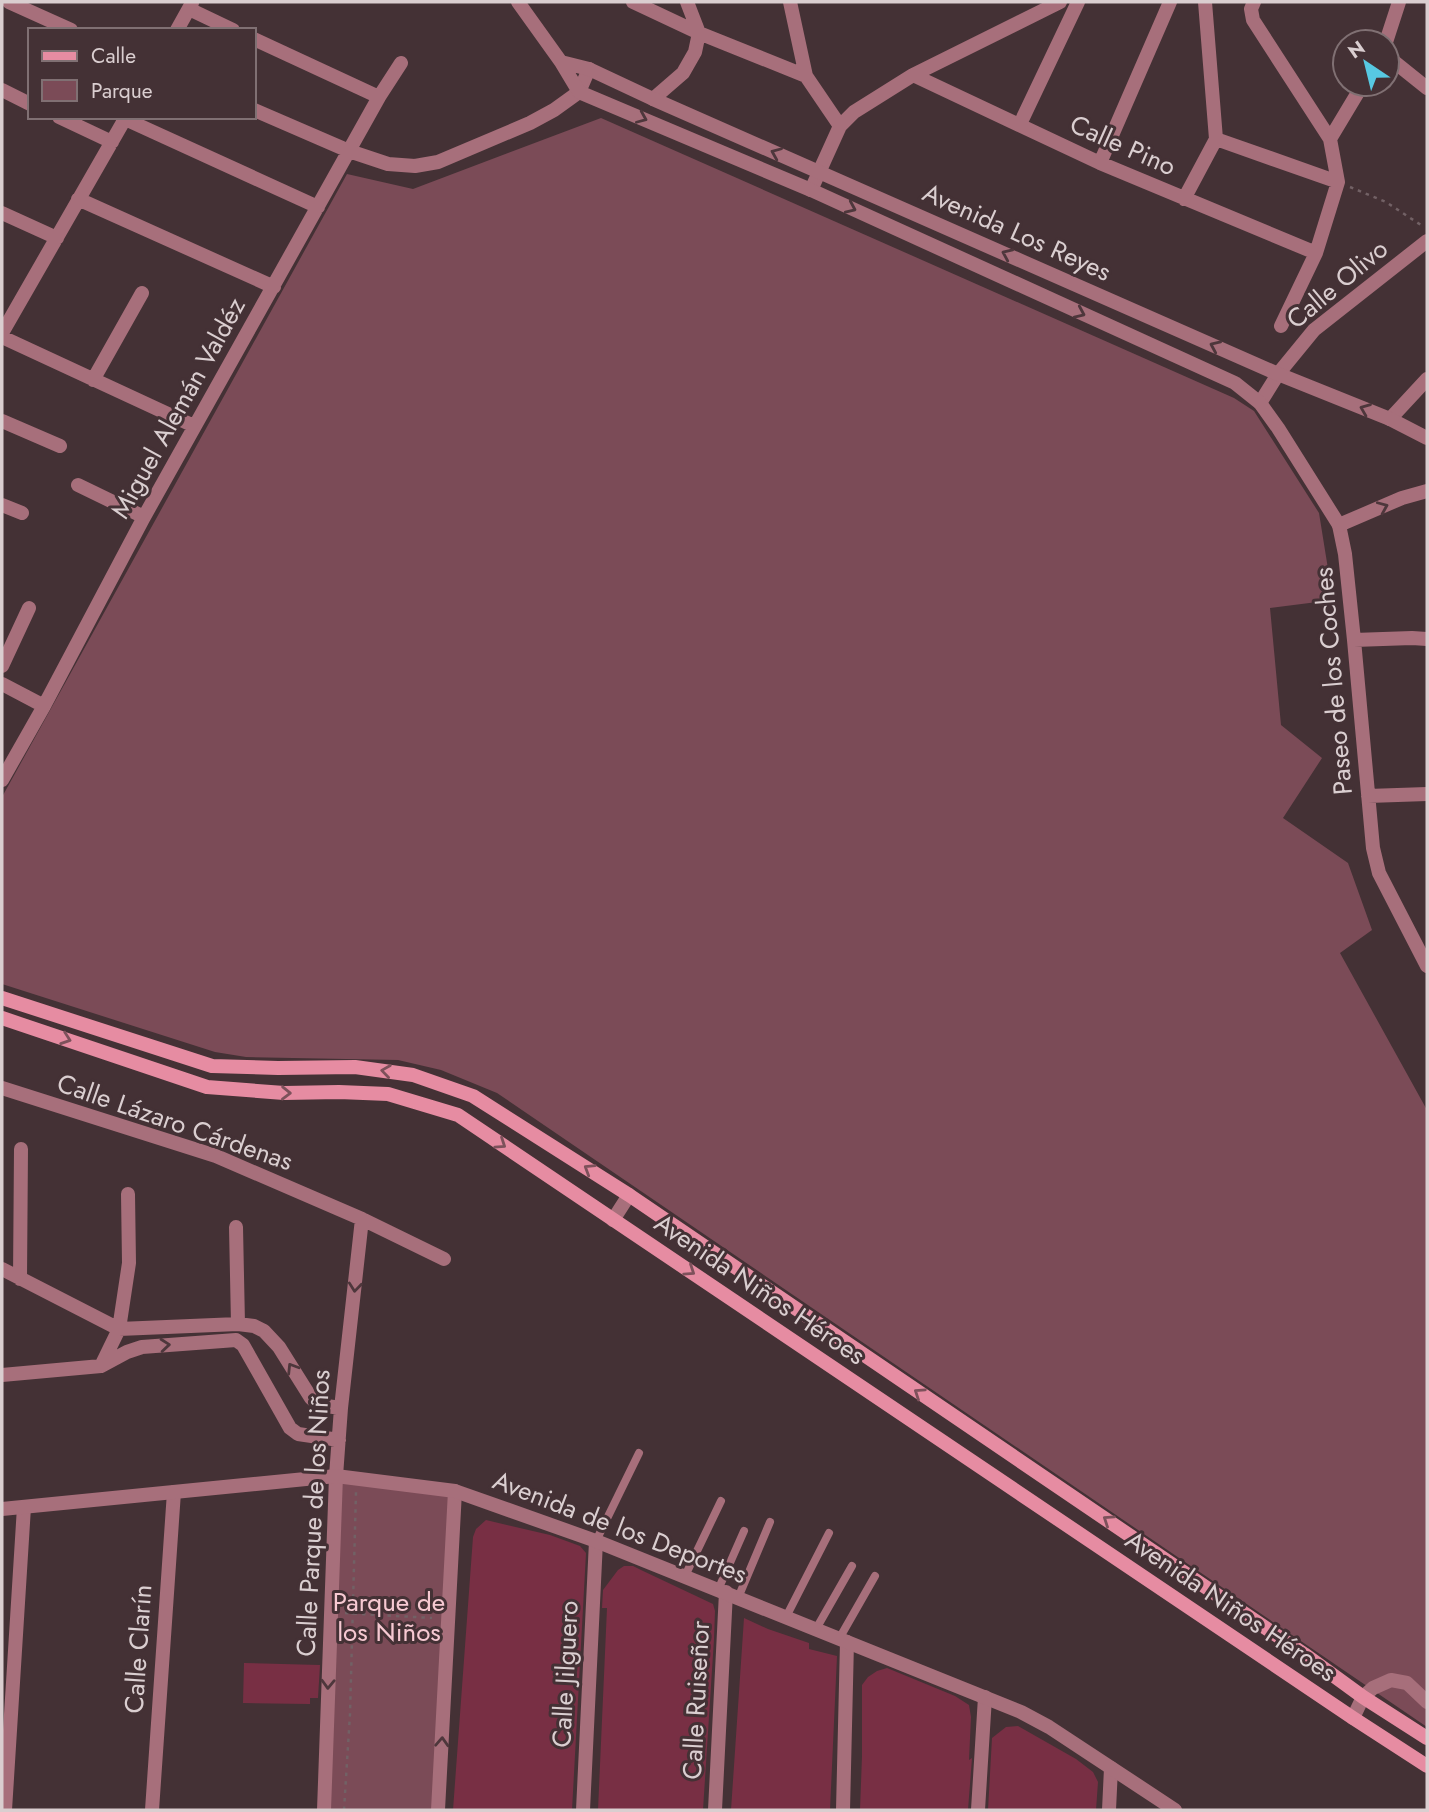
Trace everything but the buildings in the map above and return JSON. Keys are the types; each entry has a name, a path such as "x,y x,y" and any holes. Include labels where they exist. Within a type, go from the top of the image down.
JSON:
{"main road":[{"name":"Avenida Niños Héroes","path":"2,998 212,1066 355,1067 413,1075 473,1096 629,1195 1363,1697 1427,1738"},
{"name":"Avenida Niños Héroes","path":"2,1018 207,1087 284,1093 388,1094 458,1115 1427,1766"}],"street":[{"path":"9,2 67,28"},
{"path":"518,2 579,92"},
{"path":"633,2 699,33 806,76"},
{"path":"653,99 677,80 689,66 695,52 699,33 687,2"},
{"path":"790,2 806,76 841,126"},
{"path":"811,190 841,126 853,112 913,75 1060,2"},
{"path":"1020,124 1077,2"},
{"path":"1100,163 1170,2"},
{"path":"1184,199 1216,139 1205,2"},
{"path":"1254,2 1251,9 1253,20 1330,139 1338,182 1315,253 1281,327"},
{"path":"1391,28 1399,2"},
{"path":"178,28 191,6 230,28"},
{"path":"256,40 379,97"},
{"name":"Avenida Los Reyes","path":"561,62 589,69 1278,373 1390,419 1427,438"},
{"name":"Miguel Alemán Valdéz","path":"2,780 194,426 379,97 401,63"},
{"path":"1401,67 1427,88"},
{"path":"256,111 349,151 388,164 415,166 438,162 530,123 561,106 579,92 589,69"},
{"name":"Calle Pino","path":"913,75 1100,163 1315,253"},
{"path":"2,90 28,103"},
{"name":"Avenida Los Reyes","path":"579,92 811,190 1235,383 1260,403"},
{"path":"1330,139 1355,98"},
{"path":"63,119 112,142"},
{"path":"125,119 2,335 194,426"},
{"path":"128,119 318,207"},
{"path":"1216,139 1338,182"},
{"path":"78,199 274,287"},
{"path":"2,213 57,238"},
{"name":"Calle Olivo","path":"1260,403 1278,373 1314,330 1427,241"},
{"path":"93,380 142,293"},
{"path":"1390,419 1427,379"},
{"name":"Paseo de los Coches","path":"1260,403 1339,525 1345,554 1373,848 1379,873 1427,966"},
{"path":"2,421 60,446"},
{"path":"78,485 144,517"},
{"path":"1339,525 1402,498 1427,491"},
{"path":"2,505 22,513"},
{"path":"2,666 29,608"},
{"path":"1354,640 1427,639"},
{"path":"2,684 44,706"},
{"path":"1368,796 1427,794"},
{"name":"Calle Lázaro Cárdenas","path":"2,1088 216,1156 362,1219 444,1259"},
{"path":"20,1279 21,1149"},
{"path":"101,1366 120,1329 129,1263 128,1194"},
{"path":"613,1220 629,1195"},
{"name":"Calle Parque de los Niños","path":"324,1810 336,1476 362,1219"},
{"path":"236,1227 238,1324"},
{"path":"2,1269 120,1329 238,1324 254,1326 264,1331 279,1347 311,1398 319,1405 341,1408"},
{"path":"2,1375 101,1366 127,1352 142,1348 236,1340 243,1345 290,1428 298,1434 339,1440"},
{"name":"Avenida de los Deportes","path":"2,1509 336,1476 455,1491 596,1541 1021,1712 1049,1727 1175,1810"},
{"path":"438,1810 455,1491"},
{"name":"Calle Clarín","path":"152,1810 174,1492"},
{"path":"5,1810 24,1507"},
{"name":"Calle Jilguero","path":"583,1810 596,1541"},
{"name":"Calle Ruiseñor","path":"715,1810 727,1593"},
{"path":"843,1641 844,1810"},
{"path":"1353,1718 1363,1697 1373,1688 1391,1680 1407,1683 1427,1702"},
{"path":"978,1810 985,1697"},
{"path":"1109,1810 1111,1768"}],"lane":[{"path":"596,1541 639,1453"},
{"path":"685,1576 721,1501"},
{"path":"727,1593 770,1522"},
{"path":"727,1593 744,1531"},
{"path":"786,1617 829,1533"},
{"path":"816,1629 852,1566"},
{"path":"843,1641 875,1576"}],"path":[{"path":"1338,182 1386,202 1427,228"},
{"path":"344,1810 350,1714 357,1479"},
{"path":"331,1612 448,1619"}],"green space":[{"path":"601,118 1234,398 1254,411 1319,513 1333,600 1270,608 1281,725 1322,758 1283,818 1348,863 1372,930 1340,953 1427,1110 1427,1727 497,1093 441,1070 398,1060 246,1057 215,1052 2,984 2,797 347,174 413,189"},
{"name":"Parque de los Niños","path":"337,1478 451,1495 437,1810 324,1810"}]}
